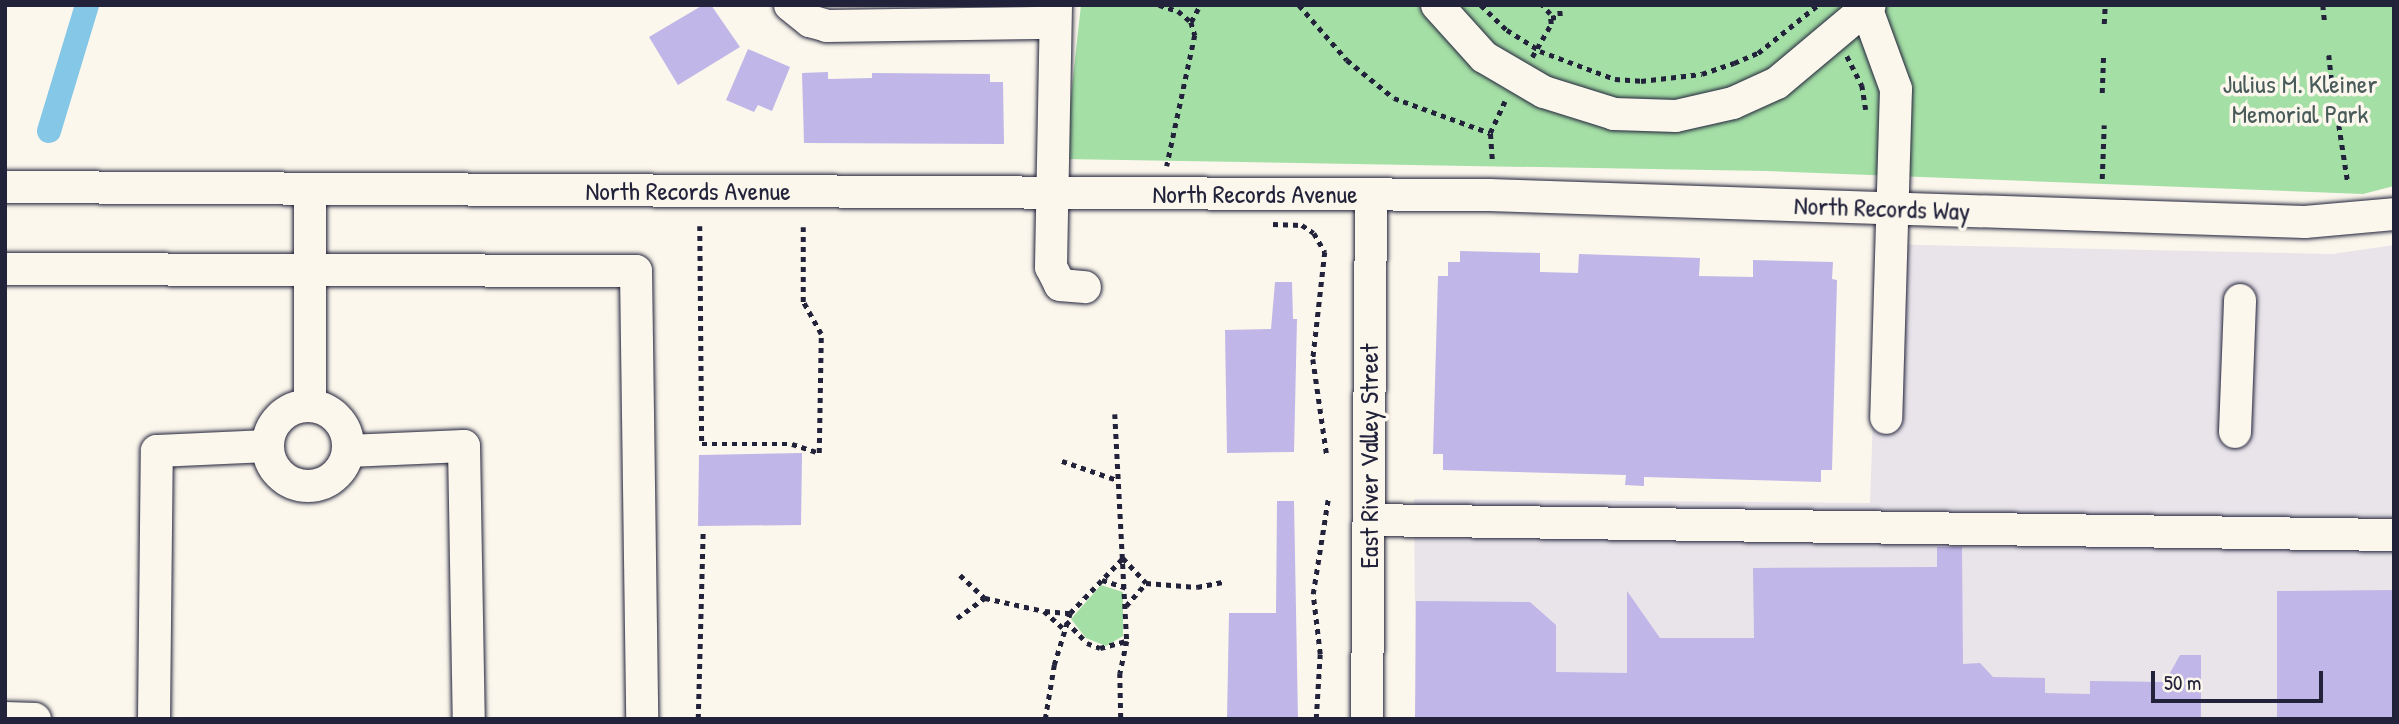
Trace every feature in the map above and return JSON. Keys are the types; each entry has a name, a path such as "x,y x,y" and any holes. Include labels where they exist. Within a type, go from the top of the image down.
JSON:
{"street":[{"path":"1437,5 1485,57 1544,92 1614,114 1676,116 1733,103 1777,83 1868,6 1896,89 1886,418"},
{"path":"793,8 827,26 1054,14 1049,193 1051,267 1060,285 1085,287"},
{"name":"North Records Avenue","path":"5,187 1371,194"},
{"path":"310,189 310,406"},
{"name":"North Records Way","path":"1371,194 2305,222 2394,214"},
{"name":"East River Valley Street","path":"1367,719 1371,194"},
{"path":"5,269 636,271 642,719"},
{"path":"2235,432 2239,300"},
{"path":"310,406 323,408 342,425 348,451 337,475 312,486 299,486 276,471 268,446 276,422 297,407 310,406"},
{"path":"154,719 157,451 268,446"},
{"path":"348,451 464,446 469,719"},
{"path":"1369,520 2394,535"},
{"path":"5,718 35,719"}],"path":[{"path":"1159,5 1178,11 1191,22"},
{"path":"1167,166 1194,52 1191,22 1200,5"},
{"path":"1299,5 1347,60 1394,99 1490,133"},
{"path":"1481,5 1507,30 1537,50 1615,79 1673,79 1702,74 1758,53 1818,5"},
{"path":"1542,5 1551,18"},
{"path":"1551,18 1560,16 1559,5"},
{"path":"2104,24 2105,5"},
{"path":"2323,5 2325,24"},
{"path":"1537,50 1551,18"},
{"path":"1843,51 1862,85 1867,115"},
{"path":"2329,55 2333,91"},
{"path":"2102,93 2103,57"},
{"path":"1492,159 1490,133 1507,97"},
{"path":"2102,179 2104,125"},
{"path":"2339,125 2348,183"},
{"path":"1273,224 1302,226 1314,233 1325,251 1313,359 1327,456"},
{"path":"700,226 702,444 792,444 819,453 821,334 803,302 803,228"},
{"path":"1115,414 1117,480 1126,588 1127,641 1120,673 1121,719"},
{"path":"1062,461 1117,480"},
{"path":"1316,719 1320,654 1313,594 1328,499"},
{"path":"698,719 703,530"},
{"path":"1045,719 1066,621 1070,613 1123,558"},
{"path":"1123,558 1146,583 1197,587 1223,583"},
{"path":"960,575 985,598 1044,611 1070,613"},
{"path":"1102,580 1126,588"},
{"path":"1126,607 1146,583"},
{"path":"957,618 985,598"},
{"path":"1044,611 1063,629"},
{"path":"1066,621 1087,643 1100,648 1127,641"}],"shaded area":[{"path":"1879,244 2332,254 2394,245 2394,719 1416,719 1414,499 1870,503"}],"green space":[{"name":"Julius M. Kleiner Memorial Park","path":"1081,5 2394,5 2394,186 2363,194 1766,171 1064,159"},
{"path":"1101,585 1123,592 1123,636 1106,646 1086,638 1071,619"}],"building":[{"path":"703,5 711,5 740,47 678,85 649,37"},
{"path":"748,49 790,67 772,111 758,105 754,112 726,100"},
{"path":"828,72 828,79 872,78 872,73 990,74 990,82 1003,82 1004,144 804,143 802,73"},
{"path":"1460,251 1540,253 1540,272 1578,273 1579,254 1700,258 1699,276 1753,277 1753,260 1833,262 1832,279 1837,280 1832,470 1821,470 1821,482 1644,477 1644,486 1625,485 1626,475 1443,470 1443,454 1433,454 1438,276 1448,276 1448,262 1460,262"},
{"path":"1275,282 1292,282 1293,319 1297,319 1294,452 1227,453 1225,330 1271,329"},
{"path":"802,453 801,525 698,526 699,455"},
{"path":"1277,501 1294,501 1298,719 1227,719 1229,613 1276,613"},
{"path":"1937,547 1962,547 1963,664 1980,663 1993,677 2045,678 2045,693 2090,694 2090,681 2165,682 2180,655 2201,655 2201,719 1415,719 1416,601 1530,602 1556,625 1556,672 1627,673 1627,591 1660,638 1754,638 1753,568 1937,567"},
{"path":"2394,590 2394,719 2277,719 2277,591"}],"waterway":[{"path":"49,131 87,5"}]}
